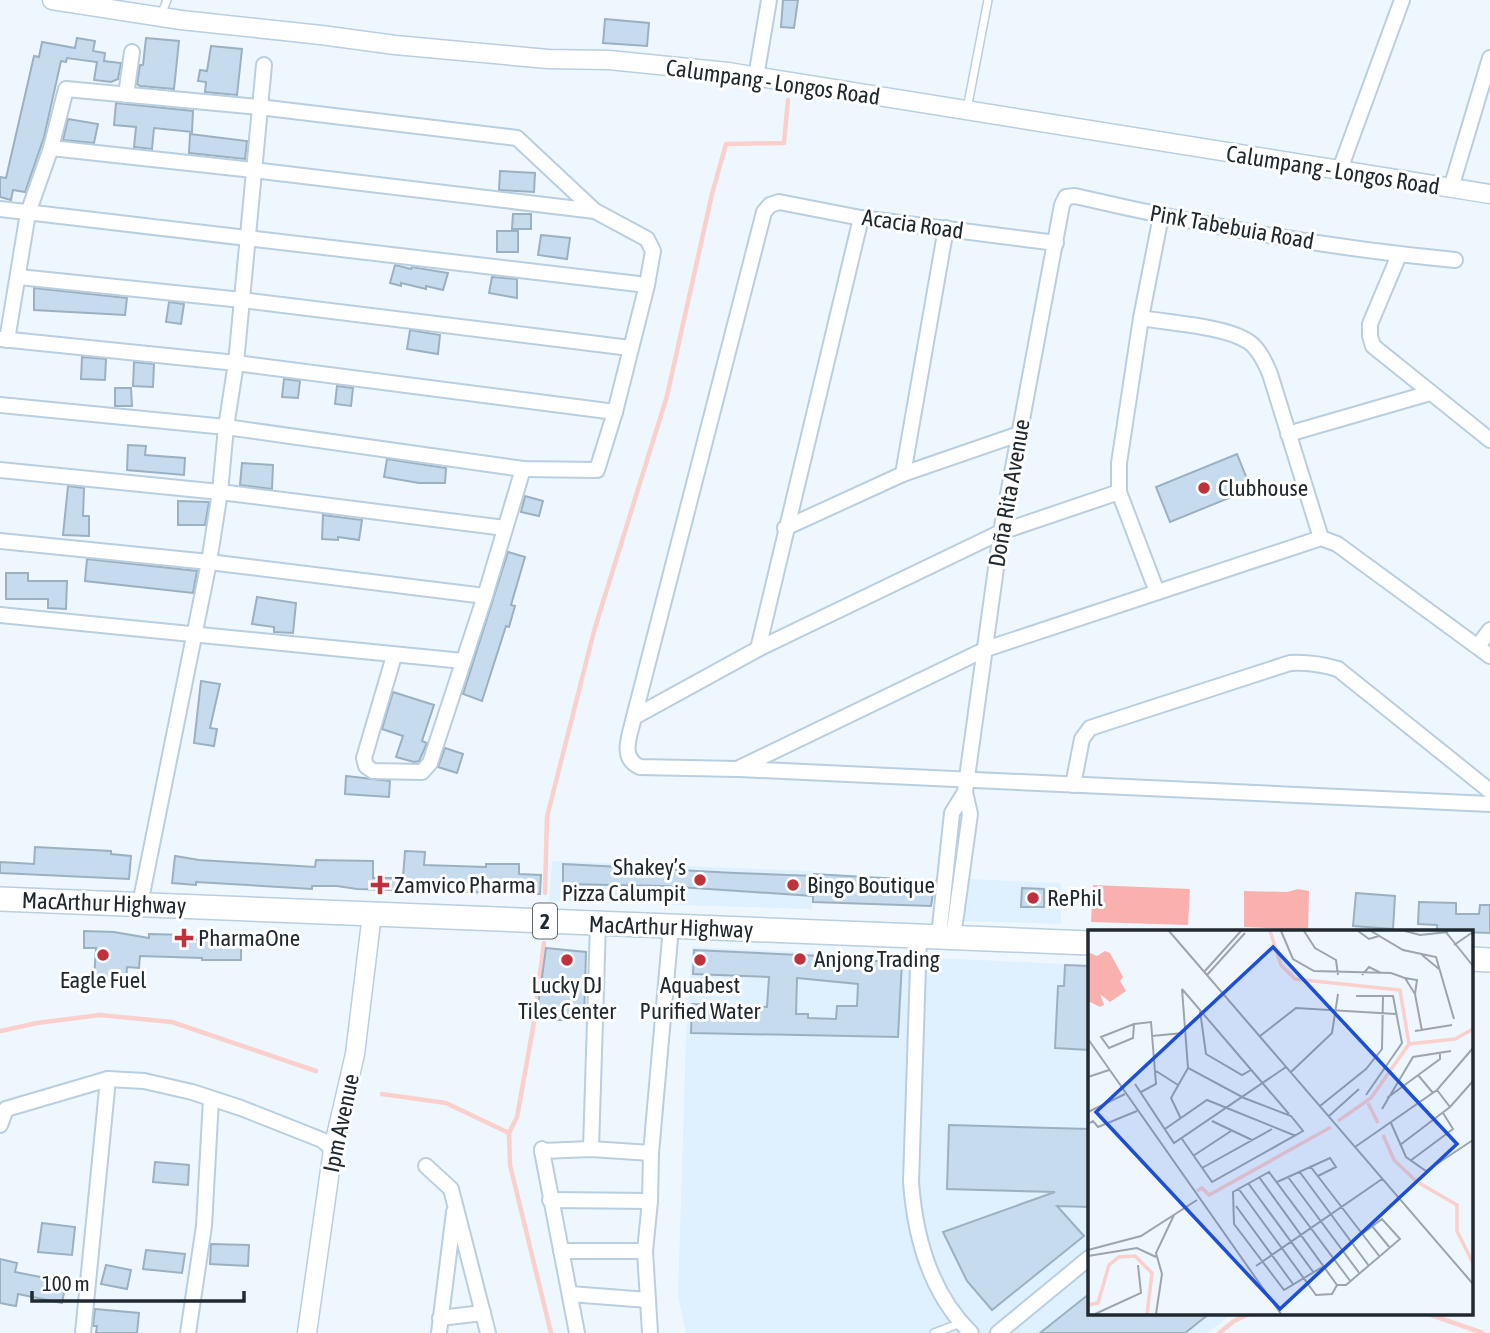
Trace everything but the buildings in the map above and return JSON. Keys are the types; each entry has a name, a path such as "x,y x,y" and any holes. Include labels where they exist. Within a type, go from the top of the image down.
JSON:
{"highway":[{"name":"MacArthur Highway","path":"0,899 1088,943"},
{"path":"1472,959 1490,960"}],"street":[{"name":"Calumpang - Longos Road","path":"52,0 164,8 395,45 548,59 609,60 756,77 1490,194"},
{"path":"756,77 769,0"},
{"path":"1339,172 1402,0"},
{"path":"126,95 132,52"},
{"path":"1451,188 1490,58"},
{"path":"141,904 209,562 220,492 249,238 264,65"},
{"path":"0,405 226,426 523,469 597,470 615,411 647,285 653,251 648,239 595,211 517,138 259,107 66,89 51,148 28,213 19,277 4,340 236,363 615,411"},
{"path":"51,148 595,211"},
{"name":"Pink Tabebuia Road","path":"1066,197 1075,196 1161,216 1399,255 1455,260"},
{"name":"Doña Rita Avenue","path":"966,1328 946,1302 921,1249 914,1217 911,1182 952,813 966,787 1001,532 1062,205 1066,197"},
{"name":"Acacia Road","path":"634,717 764,212 769,205 779,202 862,218 1056,243"},
{"path":"0,209 647,285"},
{"path":"1157,592 1119,492 1119,463 1141,318 1161,216"},
{"path":"758,649 785,528 862,218"},
{"path":"903,474 946,228"},
{"path":"1399,255 1370,324 1373,346 1490,440"},
{"path":"19,277 242,300 630,348"},
{"path":"1141,318 1231,333 1250,342 1262,356 1270,373 1321,538"},
{"path":"1288,434 1430,393"},
{"path":"785,528 903,474 1019,434"},
{"path":"394,656 364,758 366,766 373,771 416,774 427,769 485,596 523,469"},
{"path":"0,470 220,492 505,528"},
{"path":"1119,492 1001,532 758,649 634,717 626,754 631,764 640,767 737,769 966,787 1073,785 1490,804"},
{"path":"737,769 986,649 1321,538 1337,544 1490,656"},
{"path":"0,541 209,562 485,596"},
{"path":"0,615 463,662"},
{"path":"1478,646 1490,630"},
{"path":"1073,785 1082,739 1090,728 1290,663 1305,662 1338,669 1490,791"},
{"name":"Ipm Avenue","path":"307,1333 333,1149 355,1054 372,914"},
{"path":"591,1149 598,923"},
{"path":"650,1333 645,1251 671,927"},
{"path":"0,1125 6,1109 108,1079 144,1081 192,1092 241,1108 322,1140 333,1149"},
{"path":"83,1333 108,1079"},
{"path":"188,1333 204,1226 211,1100"},
{"path":"578,1333 542,1150 591,1149 651,1153"},
{"path":"426,1166 451,1189 488,1333"},
{"path":"550,1200 650,1201"},
{"path":"455,1203 440,1326 483,1313"},
{"path":"561,1251 645,1251"},
{"path":"998,1333 1088,1259"},
{"path":"570,1294 648,1300"}],"lane":[{"path":"967,111 988,0"},
{"path":"934,1333 966,1328"}],"shaded area":[{"path":"552,861 813,871 812,909 549,901"},
{"path":"968,879 1061,883 1061,924 963,921"},
{"path":"1093,885 1190,889 1188,925 1091,922"},
{"path":"1298,889 1309,891 1308,930 1244,927 1244,891 1287,892"},
{"path":"692,947 1088,965 1088,1316 1229,1316 1207,1333 686,1333 678,1296 686,1037"}],"waterway":[{"path":"545,893 547,817 594,631 667,396 712,194 726,144 784,143 788,100"},
{"path":"544,943 533,1028 517,1117 509,1133 510,1165 551,1333"},
{"path":"1,1031 37,1023 100,1015 172,1022 316,1071"},
{"path":"382,1094 446,1103 509,1133"},
{"path":"1219,1333 1245,1316"},
{"path":"1434,1316 1483,1333"}],"place":[{"name":"Clubhouse","path":"1204,488"},
{"name":"Shakey’s Pizza Calumpit","path":"700,880"},
{"name":"Zamvico Pharma","path":"380,885"},
{"name":"Bingo Boutique","path":"793,885"},
{"name":"RePhil","path":"1033,898"},
{"name":"PharmaOne","path":"184,938"},
{"name":"Eagle Fuel","path":"103,955"},
{"name":"Anjong Trading","path":"800,959"},
{"name":"Lucky DJ Tiles Center","path":"567,960"},
{"name":"Aquabest Purified Water","path":"700,960"}]}
